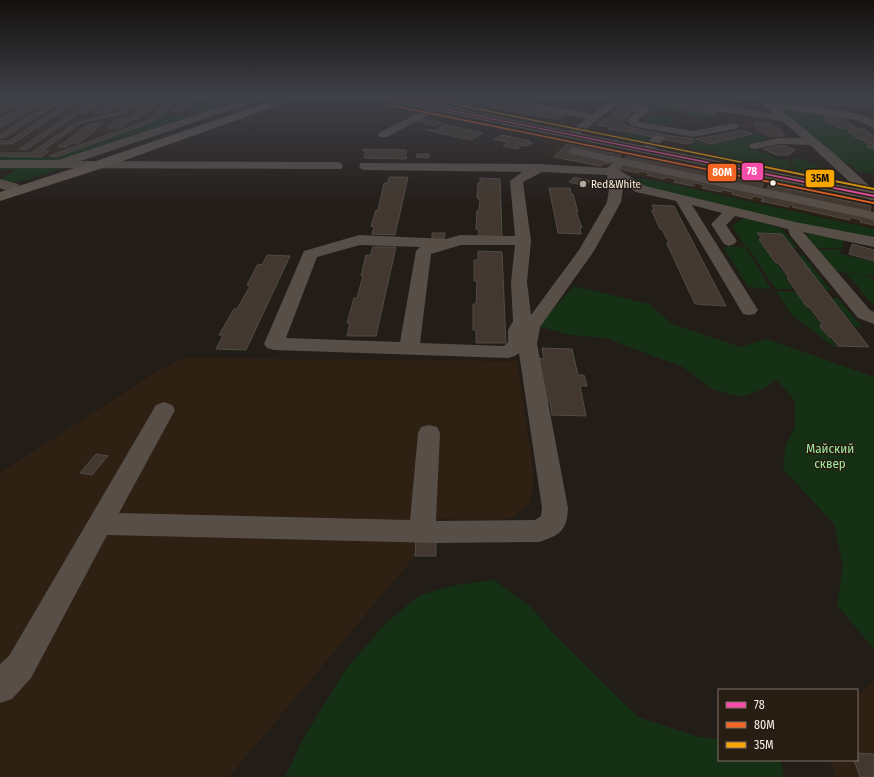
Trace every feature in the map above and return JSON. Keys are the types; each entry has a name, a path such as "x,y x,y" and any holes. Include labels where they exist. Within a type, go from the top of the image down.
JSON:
{"main road":[{"path":"6,189 83,165 169,134"},
{"path":"0,196 98,165 186,134"},
{"path":"568,134 874,196"}],"street":[{"path":"59,164 148,134"},
{"path":"647,150 663,134"},
{"path":"804,134 874,196"},
{"path":"755,146 779,141 813,142"},
{"path":"100,524 422,531 539,531 554,522 555,508 527,344 531,327 586,251 614,202 616,189 616,167 632,147"},
{"path":"575,151 616,167 641,189 795,226 874,242"},
{"path":"0,164 337,166"},
{"path":"365,166 540,168 616,167 765,187 874,216"},
{"path":"446,244 359,240 310,254 274,344 508,352 518,344 516,330 522,321 519,282 523,241 516,181 528,173 540,168"},
{"path":"850,174 865,175"},
{"path":"0,183 8,187 6,189"},
{"path":"682,200 749,310"},
{"path":"696,223 718,224 732,211"},
{"path":"718,224 729,241"},
{"path":"795,226 795,232 864,314 874,319"},
{"path":"409,349 424,251 460,240 523,241"},
{"path":"0,687 20,667 164,410"},
{"path":"422,531 429,433"}],"shaded area":[{"path":"0,134 118,134 57,157 0,157"},
{"path":"757,134 788,134 794,139 769,139"},
{"path":"551,135 874,202 874,228 640,176 541,156 555,145 541,142"},
{"path":"183,358 517,361 533,470 533,493 529,503 512,518 501,520 437,519 436,556 415,556 229,777 0,777 0,473 156,372"},
{"path":"874,680 874,777 836,777 830,761 858,761 858,697"}],"green space":[{"path":"118,134 140,134 68,158 53,161 0,160 1,156 57,157"},
{"path":"626,134 649,137 642,144 619,140"},
{"path":"752,134 759,134 769,139 746,145 775,158 729,160 787,160 796,175 708,158 715,155 717,152 700,149 695,155 657,148 686,153 696,140 707,145 753,135"},
{"path":"809,134 852,134 870,147 868,147 874,149 874,174 853,170 856,170 851,165 847,164"},
{"path":"798,158 829,171 833,175 799,175 790,160"},
{"path":"708,164 757,176 854,196 863,200 701,166"},
{"path":"0,166 64,168 10,183 1,179 17,169 0,169"},
{"path":"623,176 657,181 874,229 874,240 647,189"},
{"path":"744,218 781,228 797,248 793,248 782,234 757,233 760,239 758,239 787,277 785,278 793,289 776,289 749,249 745,246 732,226"},
{"path":"808,233 834,237 833,240 835,241 836,238 844,239 842,248 815,248 804,235"},
{"path":"745,247 771,289 748,287 724,248"},
{"path":"841,249 840,254 874,262 874,276 848,273 833,269 826,263 816,250"},
{"path":"798,255 803,255 831,290 826,290"},
{"path":"847,274 865,275 874,280 874,306"},
{"name":"Майский сквер","path":"574,286 649,304 672,324 740,347 767,339 874,377 874,649 837,605 843,565 834,524 783,469 785,448 795,426 795,401 776,379 765,388 742,397 714,390 683,367 605,338 569,335 538,326"},
{"path":"776,291 795,292 821,324 818,325 827,337 830,338 837,347 834,347 791,314"},
{"path":"832,298 838,298 862,327 855,327"},
{"path":"494,580 532,608 552,632 638,717 699,737 718,739 718,761 780,761 784,777 285,777 304,737 346,669 385,624 420,595 456,585"}],"building":[{"path":"10,134 4,138 0,138 0,135"},
{"path":"19,134 27,134 12,144 0,144 0,141 9,141"},
{"path":"41,134 48,134 26,150 19,149"},
{"path":"58,134 65,134 42,151 49,151 42,157 0,156 0,153 31,153"},
{"path":"75,134 90,134 79,143 71,143 66,147 58,147"},
{"path":"109,134 118,134 57,157 49,156"},
{"path":"445,134 481,134 471,140"},
{"path":"640,134 664,134 695,139 691,144"},
{"path":"721,134 751,134 710,144 696,139"},
{"path":"766,134 783,134 781,135 783,136 769,136"},
{"path":"853,134 869,134 874,136 874,149 867,147 870,147 865,141 856,138"},
{"path":"502,135 530,141 528,142 532,143 526,146 522,145 517,149 503,146 508,142 494,139"},
{"path":"569,142 623,153 617,159 610,157 613,154 604,153 602,155 573,149 569,153 611,161 608,164 600,166 554,157"},
{"path":"781,145 795,150 788,155 777,155 763,149"},
{"path":"363,149 406,150 405,156 407,157 406,159 364,158 366,151 363,151"},
{"path":"417,154 429,154 429,158 416,157"},
{"path":"629,155 764,183 760,190 623,160"},
{"path":"624,164 874,219 874,225 860,222 861,220 850,217 850,220 792,207 793,205 790,204 789,207 761,201 763,198 753,196 752,199 732,194 733,192 723,190 721,192 702,188 704,185 695,183 693,186 674,182 676,179 666,177 664,179 647,175 649,173 640,171 638,173 619,169"},
{"path":"389,177 408,177 395,235 372,234 374,227 371,226 376,210 378,210 384,183 388,183"},
{"path":"574,177 590,181 585,186 569,182"},
{"path":"480,178 500,179 502,237 478,236 479,230 476,229 477,211 479,209 480,200 477,198 478,183 480,182"},
{"path":"769,185 871,206 870,213 766,191"},
{"path":"549,188 570,188 582,228 580,228 581,234 558,233"},
{"path":"652,205 674,206 726,306 695,304 667,244 669,243 663,231 660,229 652,211 654,210"},
{"path":"432,233 445,233 444,239 432,239"},
{"path":"757,233 782,234 869,347 838,346 831,337 829,337 821,328 820,325 823,325 810,308 806,306 787,278 789,278 760,241 759,239 762,239"},
{"path":"852,244 874,250 874,261 849,254"},
{"path":"373,247 396,247 376,336 347,336 350,323 347,323 354,298 357,298 363,276 361,276 366,255 370,256"},
{"path":"478,251 502,252 506,343 476,343 476,330 473,330 473,304 476,304 477,281 474,281 474,260 478,260"},
{"path":"267,255 290,256 246,350 216,349 223,335 219,335 234,309 237,309 250,286 247,285 258,264 262,265"},
{"path":"542,348 572,349 578,375 584,375 587,386 580,386 586,416 552,415 550,402 547,402 540,363 540,358 544,359"},
{"path":"96,454 108,456 92,475 80,473"},
{"path":"416,538 436,538 436,556 415,556"},
{"path":"858,753 874,754 874,777 860,777 854,761 858,761"}],"transit line":[{"name":"80М","path":"532,134 873,203"},
{"name":"78","path":"568,134 874,196"},
{"name":"35М","path":"603,134 874,189"}],"place":[{"name":"Red&White","path":"583,184"}]}
